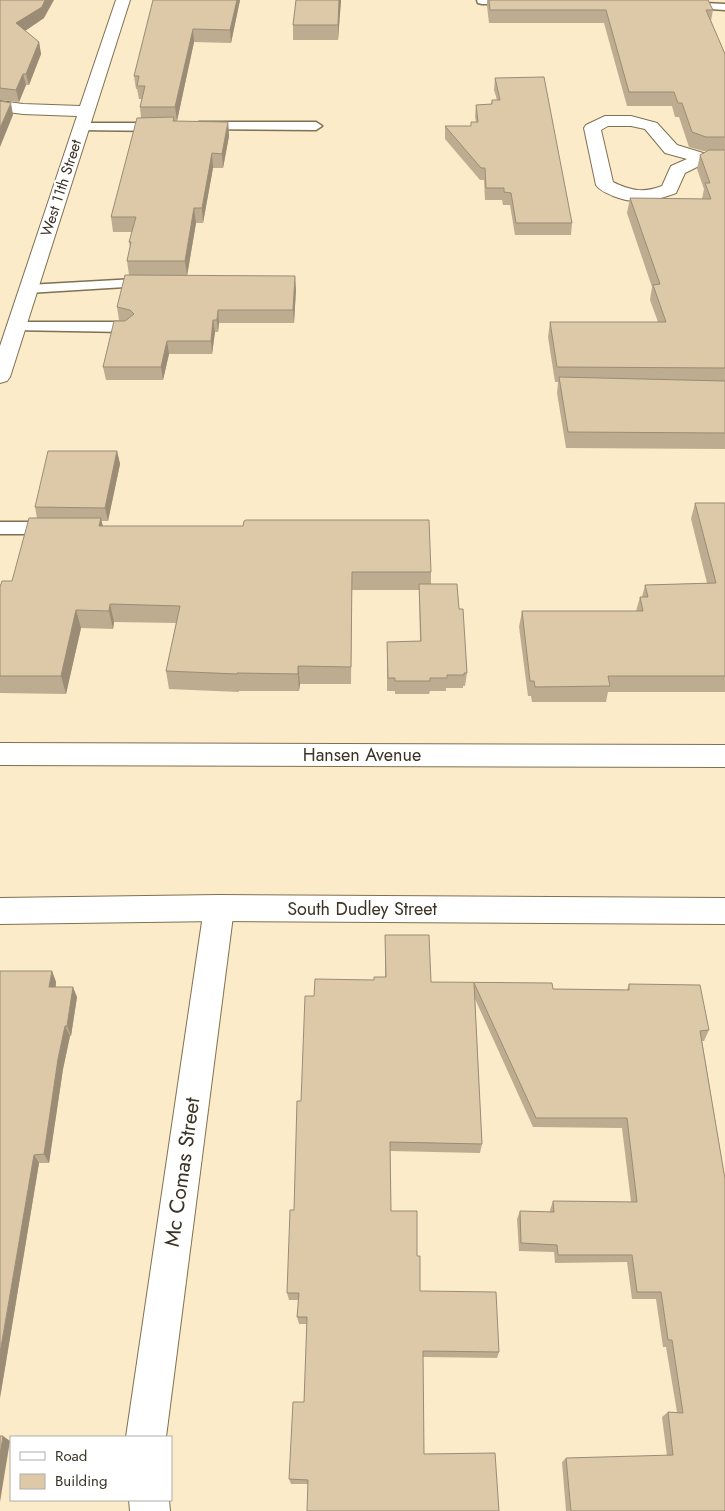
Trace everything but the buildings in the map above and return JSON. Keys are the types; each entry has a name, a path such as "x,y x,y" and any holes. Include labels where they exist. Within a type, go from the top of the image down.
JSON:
{"street":[{"name":"West 11th Street","path":"0,377 123,0"},
{"path":"0,106 12,106 22,110 84,119"},
{"path":"0,113 22,110"},
{"path":"702,158 678,170 670,189 654,196 625,196 605,185 592,128 605,121 631,121 651,126 672,149 702,158 725,158"},
{"name":"Hansen Avenue","path":"0,754 725,756"},
{"name":"South Dudley Street","path":"0,911 218,908 725,912"},
{"name":"Mc Comas Street","path":"146,1436 218,908"}],"lane":[{"path":"482,1 530,1"},
{"path":"673,4 725,7"},
{"path":"84,119 184,126 316,126"},
{"path":"28,289 126,282 169,282"},
{"path":"16,327 126,327"},
{"path":"0,528 69,528"}]}
